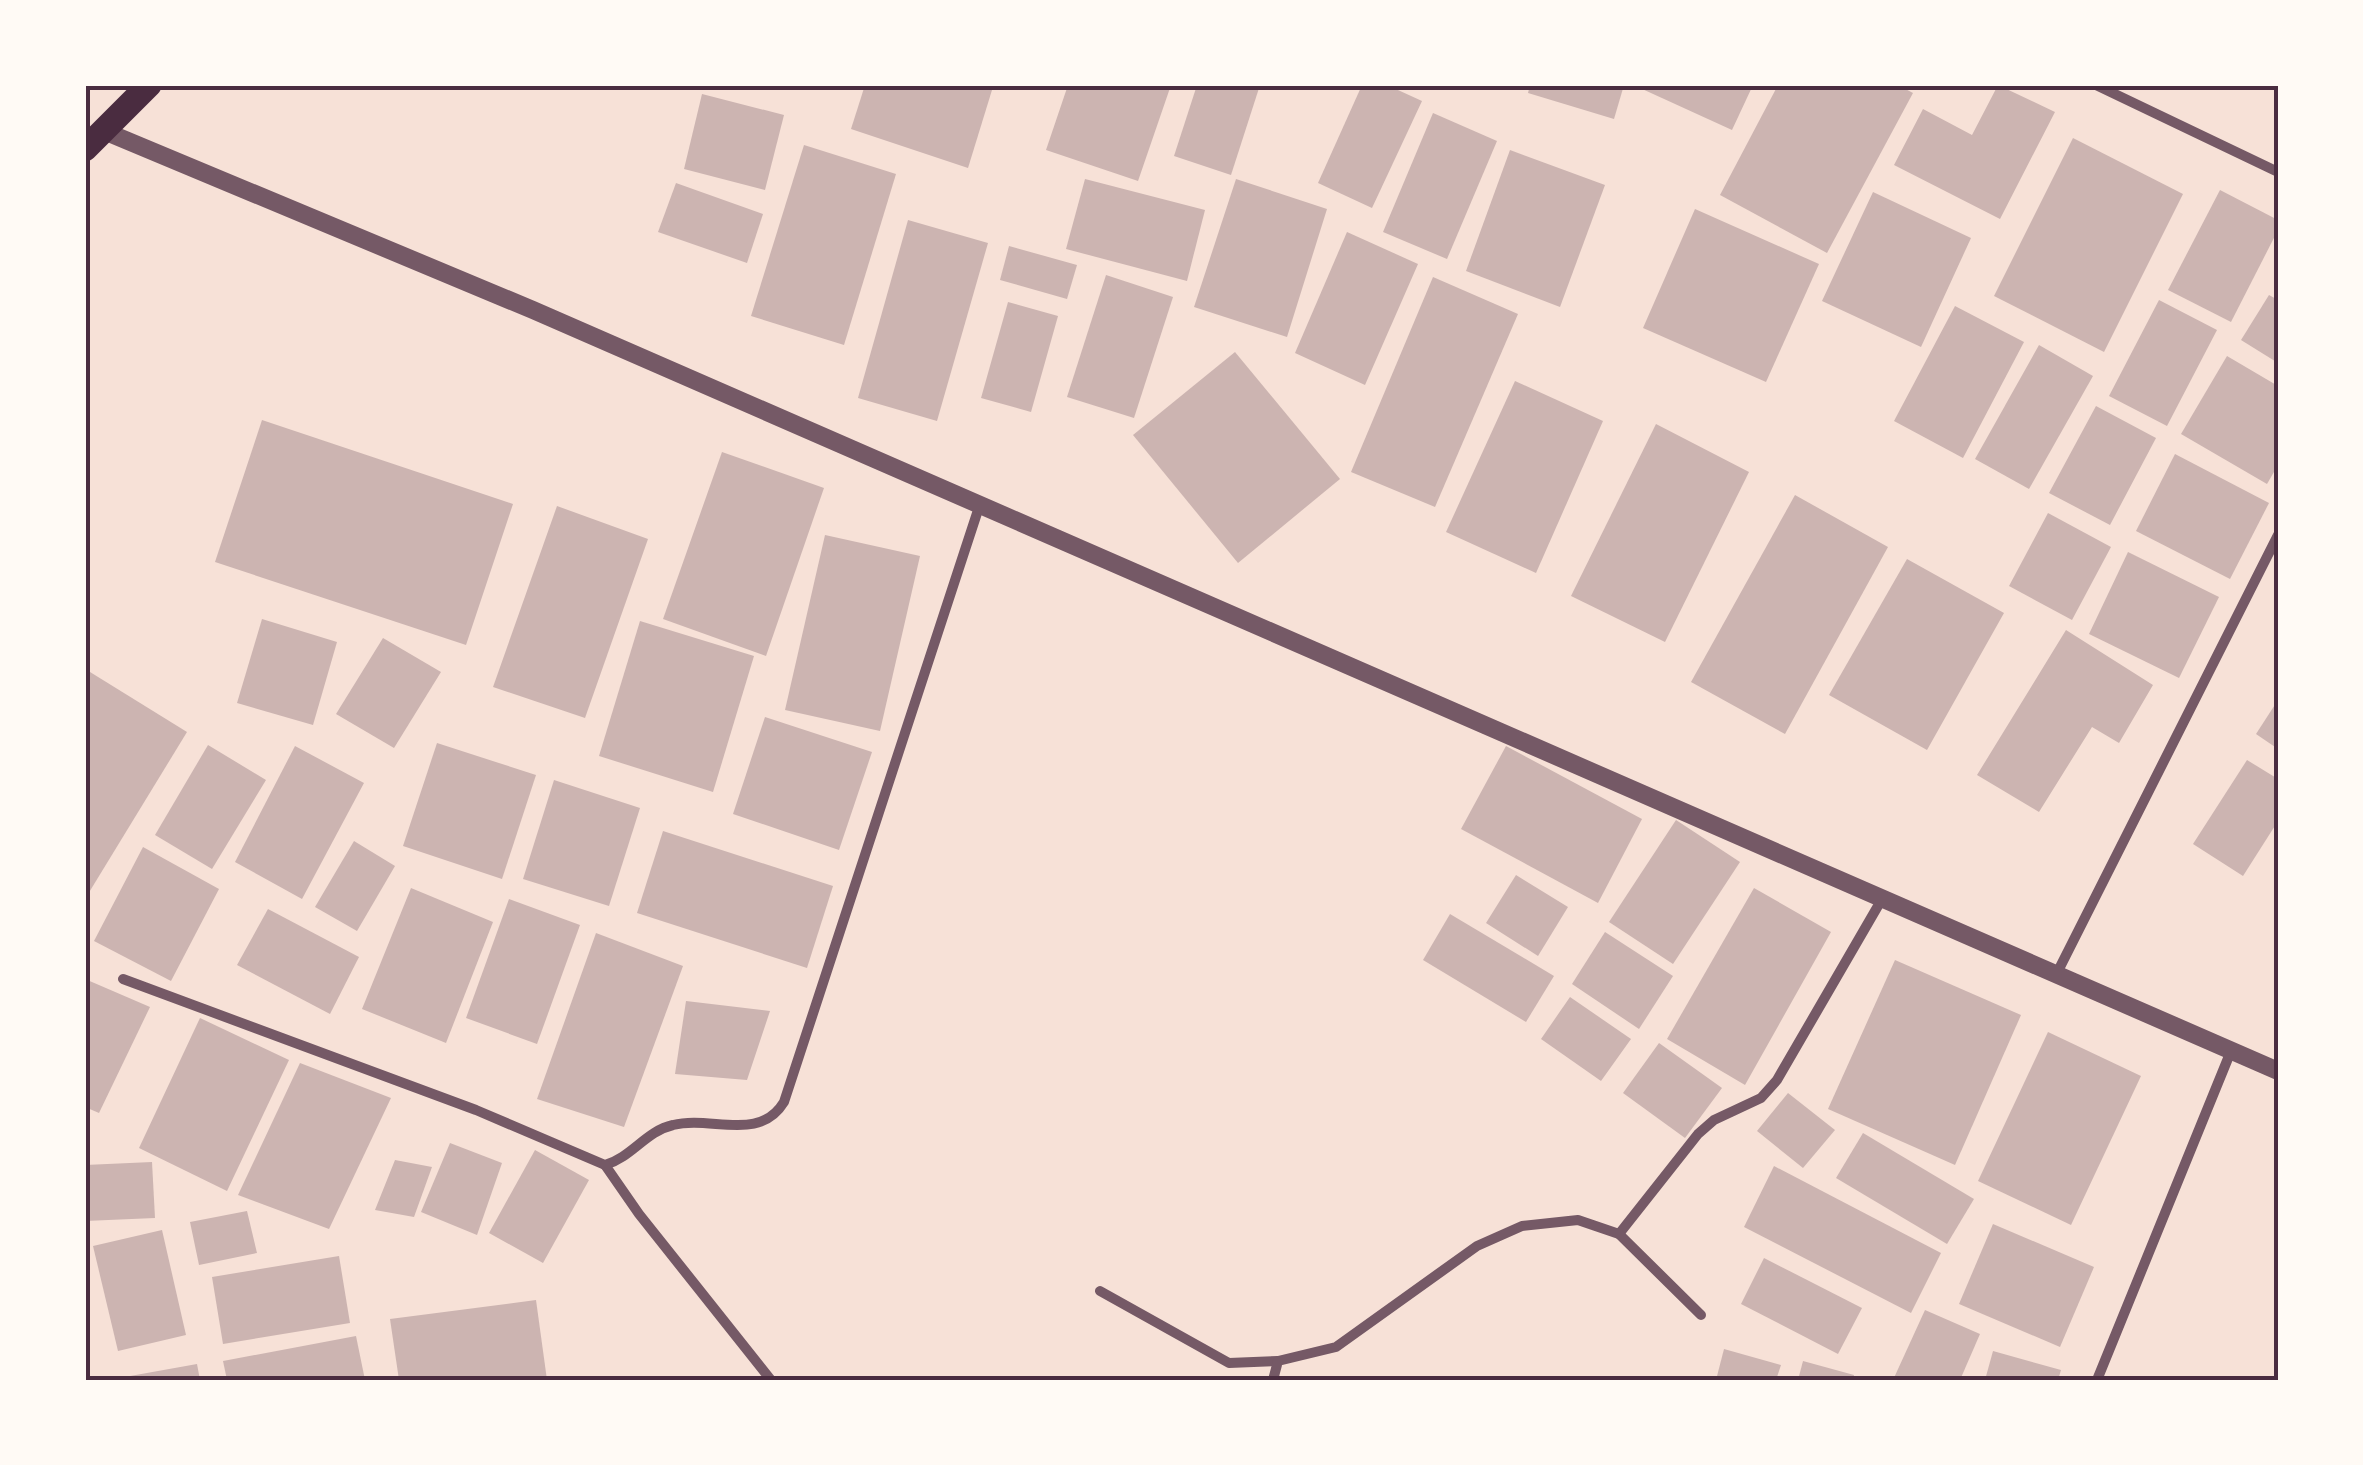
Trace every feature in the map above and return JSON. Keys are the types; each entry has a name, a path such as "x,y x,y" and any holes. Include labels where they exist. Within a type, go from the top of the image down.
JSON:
{"main road":[{"path":"85,149 149,85"}],"street":[{"path":"2096,85 2278,172"},
{"path":"104,131 534,310 2278,1071"},
{"path":"605,1165 620,1160 646,1137 674,1124 756,1124 775,1117 784,1102 980,504"},
{"path":"2056,975 2278,535"},
{"path":"1620,1234 1698,1134 1714,1120 1761,1098 1776,1080 1882,899"},
{"path":"123,979 476,1110 605,1165 638,1214 771,1380"},
{"path":"2097,1380 2230,1050"},
{"path":"1100,1291 1229,1363 1278,1362 1336,1347 1424,1280 1477,1246 1522,1226 1578,1220 1620,1234 1700,1314"},
{"path":"1274,1380 1278,1362"}],"building":[{"path":"865,85 978,85 992,90 968,168 851,129"},
{"path":"1068,85 1171,85 1138,181 1046,150"},
{"path":"1197,85 1260,85 1231,175 1174,156"},
{"path":"1362,85 1387,85 1422,101 1372,208 1318,183"},
{"path":"1530,85 1624,85 1614,119 1528,93"},
{"path":"1753,85 1732,130 1640,88"},
{"path":"1778,85 1898,85 1913,93 1827,253 1720,195"},
{"path":"1998,85 2055,112 2000,219 1894,165 1923,109 1972,135"},
{"path":"702,94 784,115 765,190 684,169"},
{"path":"1433,113 1497,141 1447,259 1383,232"},
{"path":"2073,138 2183,194 2104,352 1994,296"},
{"path":"804,145 896,174 844,345 751,316"},
{"path":"1510,150 1605,185 1560,307 1466,271"},
{"path":"1085,179 1205,210 1187,281 1066,249"},
{"path":"1236,179 1327,209 1287,337 1194,307"},
{"path":"676,183 763,214 747,263 658,232"},
{"path":"2220,190 2278,220 2278,230 2231,322 2168,290"},
{"path":"1873,192 1971,238 1921,347 1822,301"},
{"path":"1695,209 1819,264 1766,382 1643,328"},
{"path":"908,220 988,243 937,421 858,398"},
{"path":"1347,232 1418,264 1365,385 1295,353"},
{"path":"1009,246 1077,265 1067,299 1000,280"},
{"path":"1106,275 1173,297 1134,418 1067,397"},
{"path":"1433,277 1518,314 1435,507 1351,472"},
{"path":"2269,295 2278,300 2278,363 2241,340"},
{"path":"2159,300 2217,330 2167,426 2109,396"},
{"path":"1008,302 1058,316 1031,412 981,398"},
{"path":"1955,306 2024,342 1963,458 1894,421"},
{"path":"2039,345 2093,376 2029,489 1975,459"},
{"path":"1235,352 1340,479 1238,563 1133,435"},
{"path":"2227,356 2278,386 2278,465 2267,484 2181,434"},
{"path":"1515,381 1603,421 1536,573 1446,532"},
{"path":"2096,406 2156,438 2110,525 2049,493"},
{"path":"262,420 513,504 466,645 215,562"},
{"path":"1656,424 1749,472 1665,642 1571,596"},
{"path":"722,452 824,488 766,656 663,619"},
{"path":"2175,454 2269,503 2230,579 2136,531"},
{"path":"1795,495 1888,547 1785,734 1691,682"},
{"path":"557,506 648,539 585,718 493,687"},
{"path":"2048,513 2111,547 2072,620 2009,586"},
{"path":"825,535 920,556 880,731 785,710"},
{"path":"2128,552 2219,597 2179,678 2089,634"},
{"path":"1907,559 2004,613 1927,750 1829,695"},
{"path":"262,619 337,642 313,725 237,703"},
{"path":"640,621 754,656 713,792 599,756"},
{"path":"2066,630 2153,685 2119,743 2092,727 2039,812 1977,775"},
{"path":"383,638 441,672 394,748 336,714"},
{"path":"90,672 187,732 85,899 85,680"},
{"path":"2278,700 2278,749 2256,734"},
{"path":"765,717 872,752 839,850 733,814"},
{"path":"437,743 536,775 502,879 403,846"},
{"path":"208,745 266,780 212,869 155,835"},
{"path":"295,746 364,783 302,899 235,862"},
{"path":"1506,746 1642,819 1598,903 1461,829"},
{"path":"2247,760 2278,779 2278,821 2243,876 2193,844"},
{"path":"554,780 640,808 609,906 523,879"},
{"path":"1676,820 1740,862 1673,964 1609,922"},
{"path":"663,831 833,886 807,968 637,913"},
{"path":"354,841 395,866 357,931 315,907"},
{"path":"143,847 219,889 171,981 94,941"},
{"path":"1516,875 1568,907 1538,956 1486,923"},
{"path":"411,888 493,922 446,1043 362,1009"},
{"path":"1754,888 1831,932 1745,1085 1667,1039"},
{"path":"509,899 580,925 537,1044 466,1018"},
{"path":"268,909 359,957 330,1014 237,965"},
{"path":"1450,914 1554,976 1526,1022 1423,960"},
{"path":"1605,932 1673,976 1639,1029 1572,984"},
{"path":"596,933 683,966 624,1127 537,1099"},
{"path":"1895,960 2021,1015 1955,1165 1828,1109"},
{"path":"85,979 150,1007 99,1113 85,1107"},
{"path":"1570,997 1631,1039 1601,1081 1541,1039"},
{"path":"686,1001 770,1011 747,1080 675,1074"},
{"path":"200,1018 289,1060 227,1191 139,1148"},
{"path":"2048,1032 2141,1076 2071,1225 1978,1181"},
{"path":"1659,1043 1722,1088 1685,1138 1623,1093"},
{"path":"300,1063 391,1098 329,1229 238,1195"},
{"path":"1788,1093 1835,1130 1803,1168 1757,1131"},
{"path":"1863,1133 1974,1199 1947,1244 1836,1178"},
{"path":"450,1143 502,1163 477,1235 421,1212"},
{"path":"535,1150 589,1180 543,1263 489,1233"},
{"path":"395,1160 432,1167 414,1217 375,1210"},
{"path":"152,1162 155,1218 85,1221 85,1165"},
{"path":"1774,1166 1941,1253 1911,1313 1744,1227"},
{"path":"247,1211 257,1253 199,1265 190,1222"},
{"path":"1993,1224 2094,1267 2060,1347 1959,1304"},
{"path":"162,1230 186,1335 118,1351 93,1246"},
{"path":"339,1256 350,1323 223,1344 212,1277"},
{"path":"1764,1258 1862,1308 1838,1354 1741,1304"},
{"path":"536,1300 547,1380 399,1380 390,1319"},
{"path":"1925,1310 1980,1334 1960,1380 1893,1380"},
{"path":"356,1336 365,1380 227,1380 223,1361"},
{"path":"1724,1349 1781,1365 1776,1380 1716,1380"},
{"path":"1993,1351 2061,1370 2058,1380 1985,1380"},
{"path":"1803,1361 1854,1375 1853,1380 1798,1380"},
{"path":"197,1364 200,1380 119,1380 119,1378"}]}
